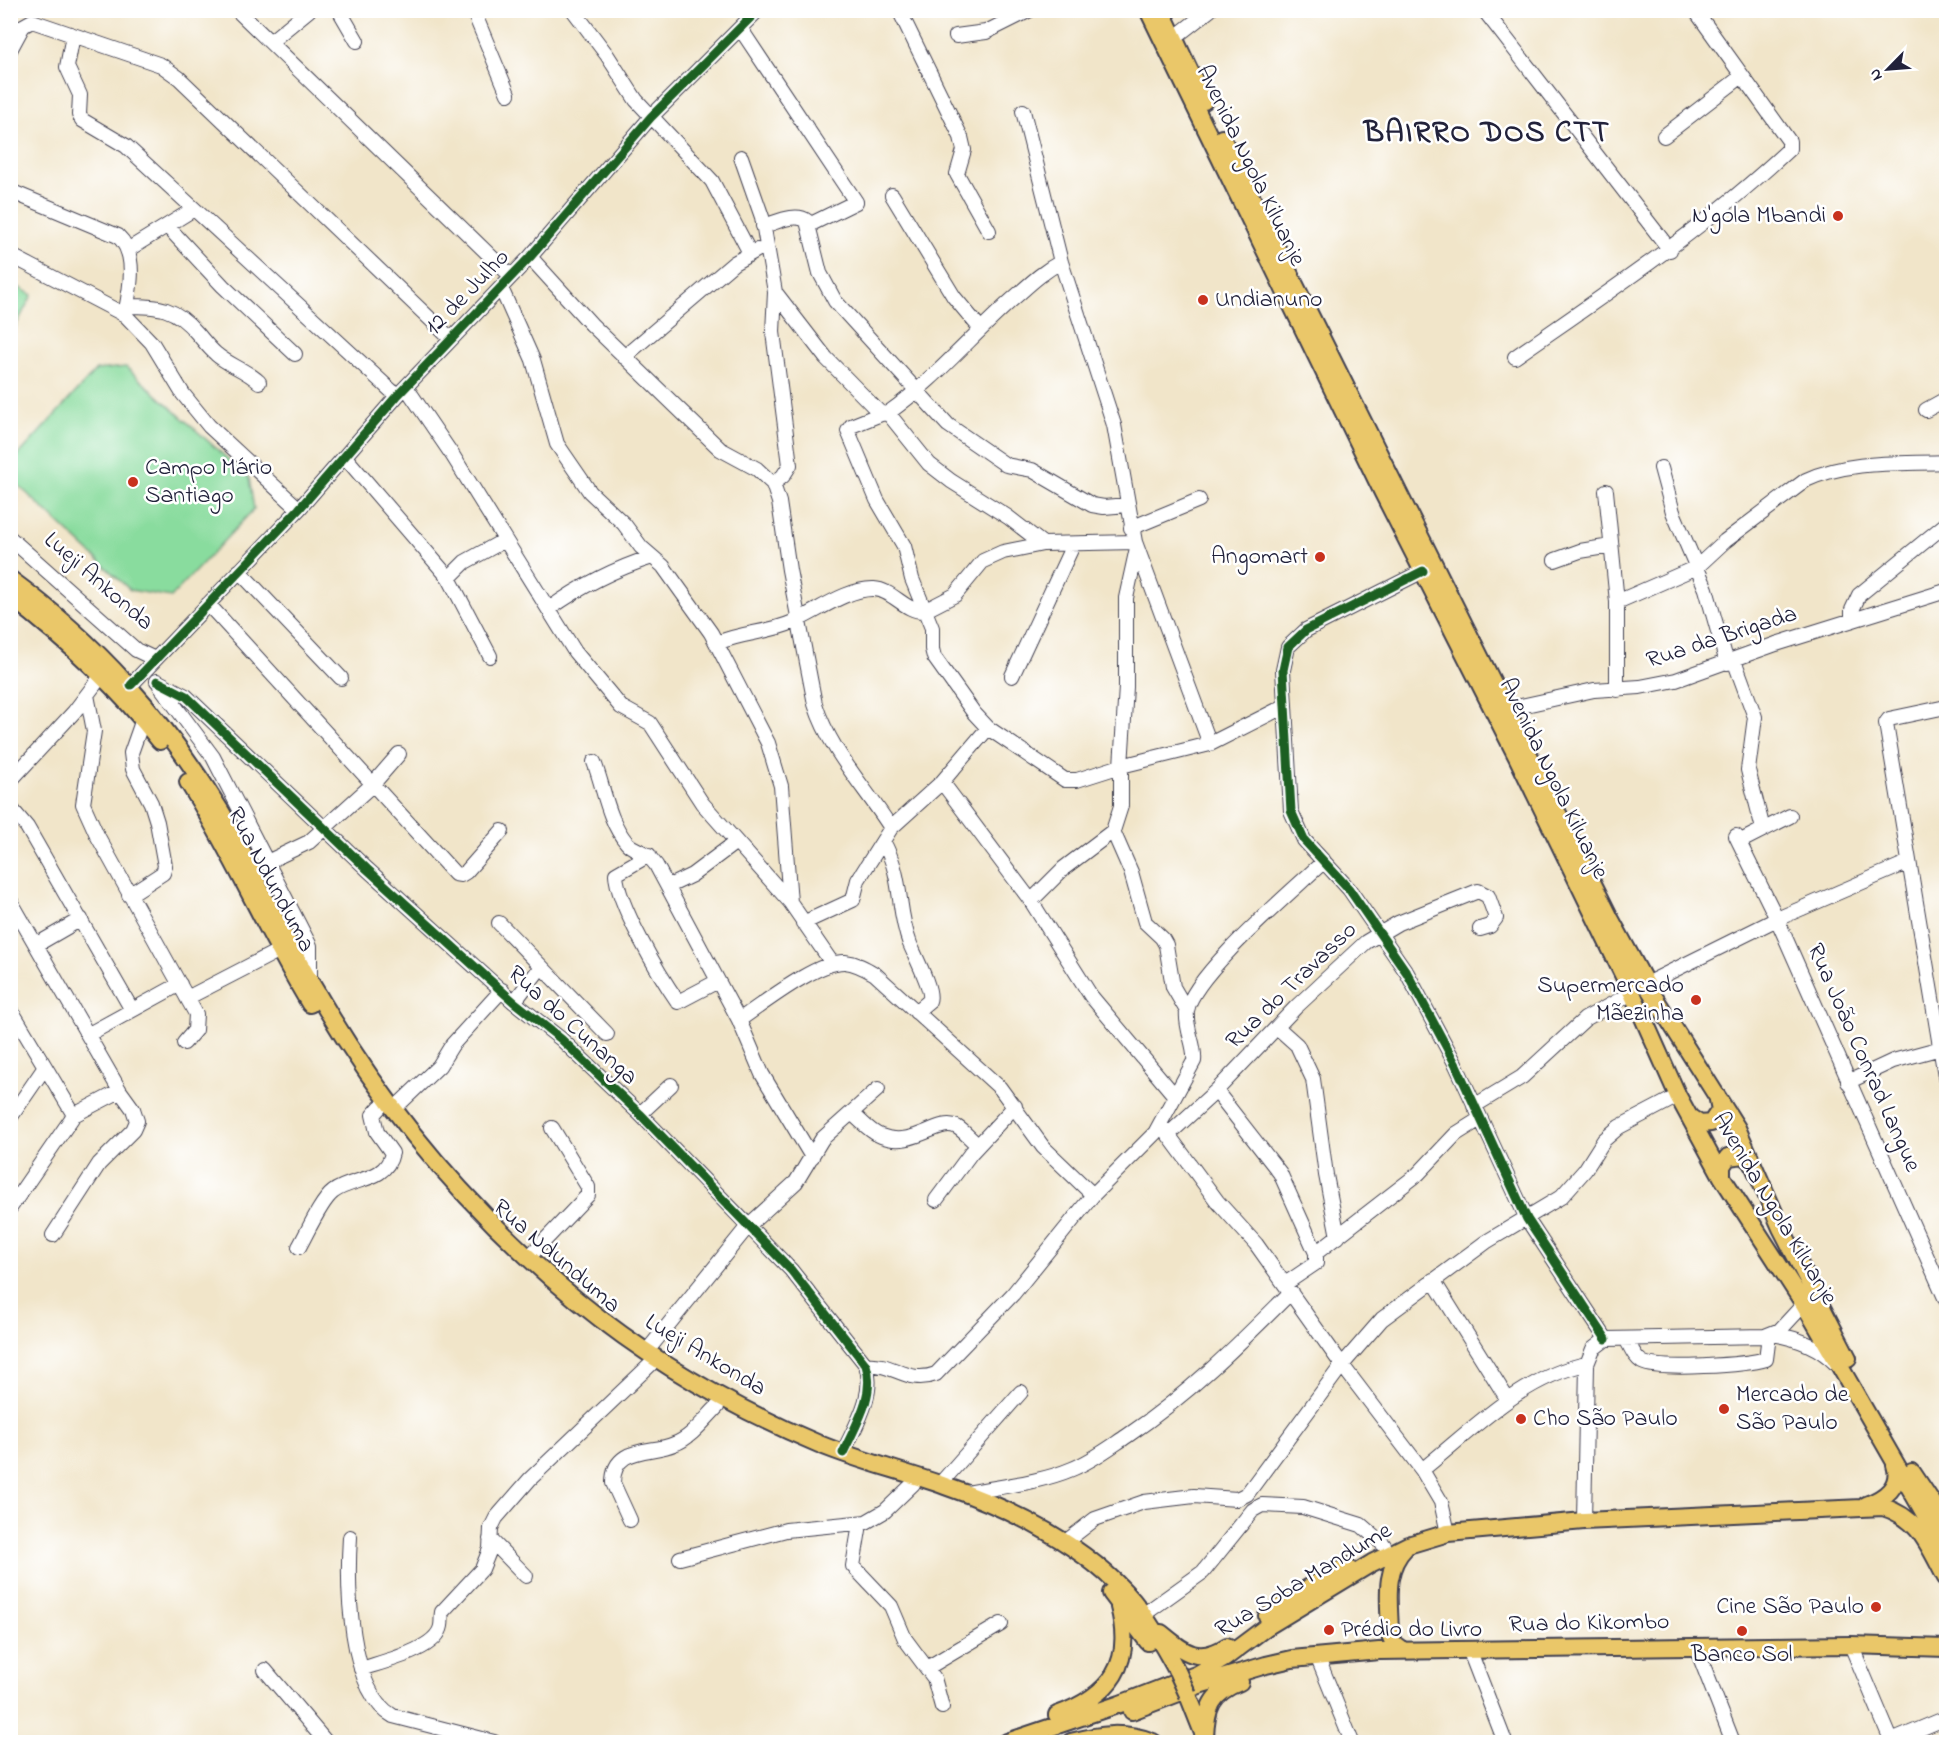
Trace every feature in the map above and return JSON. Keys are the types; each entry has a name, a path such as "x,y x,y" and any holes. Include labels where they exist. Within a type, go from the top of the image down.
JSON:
{"main road":[{"name":"Avenida Ngola Kiluanje","path":"1148,10 1632,993 1678,1096 1722,1177 1804,1304 1947,1551"},
{"name":"Avenida Ngola Kiluanje","path":"1161,10 1610,918 1646,984 1737,1128 1781,1228 1844,1350 1901,1455 1947,1523"},
{"name":"Lueji Ankonda","path":"10,579 47,606 131,685 178,747 221,812 310,982 387,1108 528,1258 648,1358 775,1425 843,1452 966,1493 1064,1543 1097,1565 1120,1594"},
{"name":"Rua Ndunduma","path":"10,596 102,675 143,719 179,766 207,812 278,951 310,1004 436,1177 521,1266 573,1309 717,1407 817,1452 880,1476 913,1484 991,1514 1051,1545 1120,1594 1146,1619 1203,1741"},
{"path":"1691,1118 1705,1124 1715,1120 1720,1110 1718,1100"},
{"path":"1722,1177 1722,1166 1733,1155 1744,1155 1752,1162"},
{"path":"1856,1508 1888,1494 1897,1478 1894,1463"},
{"name":"Rua Soba Mandume","path":"1006,1743 1120,1704 1198,1674 1239,1649 1265,1628 1365,1561 1448,1533 1584,1521 1883,1507 1909,1518 1947,1578"},
{"path":"1146,1619 1184,1653 1211,1654 1225,1648 1298,1594 1365,1561 1384,1545 1412,1537 1431,1538"},
{"path":"1402,1650 1394,1644 1390,1635 1389,1576 1397,1555 1408,1545"},
{"path":"1365,1561 1384,1574 1385,1640 1374,1651"},
{"name":"Rua Ndunduma","path":"1120,1594 1172,1673"},
{"path":"991,1743 1010,1732 1086,1703 1112,1682 1119,1666 1124,1643 1120,1594"},
{"name":"Rua do Kikombo","path":"1044,1743 1202,1684 1292,1659 1317,1656 1374,1651 1469,1649 1851,1645 1945,1648"},
{"path":"1203,1741 1207,1707 1219,1691 1252,1677 1317,1656"},
{"path":"1071,1743 1097,1734 1127,1734 1153,1743"}],"street":[{"path":"237,10 511,276"},
{"path":"270,42 309,10"},
{"path":"339,10 357,41"},
{"path":"473,10 508,94"},
{"path":"573,10 607,55 636,100 712,181 750,253"},
{"path":"899,10 961,137 964,150 957,174 989,231"},
{"path":"956,36 986,32 1030,10"},
{"path":"1174,38 1210,10"},
{"path":"1484,10 1670,250"},
{"path":"1515,357 1670,250 1747,188 1791,145 1695,10"},
{"name":"12 de Julho","path":"131,685 299,509 402,392 530,257 651,117 755,12"},
{"path":"10,50 23,27 32,21 161,65 179,78 452,339"},
{"path":"740,28 856,202 809,225"},
{"path":"73,35 67,67 80,95 79,115 82,120 126,146 402,392 453,456 575,652 621,707 654,728 688,783 736,842 790,902 832,963"},
{"path":"1664,136 1742,76"},
{"path":"1023,111 1061,262 1107,398 1136,545 1210,744"},
{"path":"741,157 763,226 775,292 773,332 790,465 783,476 773,483"},
{"path":"10,191 118,236 129,249 131,259 126,311"},
{"path":"892,195 954,297 980,328"},
{"path":"129,249 194,209"},
{"path":"763,226 801,217 809,225 820,273 835,301 917,393 961,436 1006,465 1032,470 1092,505 1104,507 1127,505"},
{"path":"167,226 223,286 295,354"},
{"path":"624,357 701,290 750,253 767,245"},
{"path":"10,255 126,311 152,343 183,394 209,426 299,509"},
{"path":"530,257 624,357 720,449 757,469 773,483 779,502 820,721 841,757 891,828"},
{"path":"1061,262 1039,274 980,328 917,393 884,413 851,426 848,432 878,500 904,546 912,579 933,628 934,657 974,713 988,728 1065,780 1077,780 1121,766 1210,744 1285,706"},
{"path":"501,288 533,360 557,444 590,492 663,566 717,643 748,701 778,771 790,902"},
{"path":"775,292 826,358 884,413 930,464 951,481 1008,517 1043,544"},
{"path":"126,311 157,306 168,309 187,321 217,355 241,367 259,381"},
{"path":"1926,410 1947,399"},
{"path":"345,457 449,578 490,656"},
{"path":"1617,603 1697,567 1739,530 1806,480 1818,474 1854,466 1947,462"},
{"path":"1661,468 1673,512 1697,567 1730,662 1755,717 1748,770 1763,829 1790,816"},
{"path":"1606,491 1617,603 1617,690"},
{"path":"1131,528 1199,500"},
{"path":"1852,620 1852,610 1858,595 1947,524"},
{"name":"Lueji Ankonda","path":"10,538 136,650 155,659"},
{"path":"449,578 465,562 505,540"},
{"path":"717,643 737,635 777,627 838,600 870,590 882,591 910,608 924,611 955,595 983,561 1003,552 1043,544 1136,545"},
{"path":"1012,676 1073,545"},
{"path":"1031,901 1064,868 1113,831 1121,806 1126,687 1126,598 1136,545"},
{"path":"1555,560 1580,551 1611,546"},
{"path":"549,609 603,576 652,557"},
{"path":"239,571 341,678"},
{"path":"1423,571 1298,635 1288,647 1284,658 1291,811 1304,840 1349,889 1380,932 1438,1029 1527,1219 1606,1339"},
{"name":"Rua da Brigada","path":"1507,710 1594,690 1617,690 1668,682 1852,620 1947,591"},
{"path":"208,604 455,874 461,875 466,872 502,831"},
{"path":"145,670 157,681 213,757 310,946 310,982"},
{"path":"10,781 102,675"},
{"name":"Rua do Cunanga","path":"157,681 186,696 368,869 514,1002 561,1039 640,1114 791,1270 866,1365"},
{"path":"87,695 94,730 84,804 97,836 196,1014 197,1024 184,1043"},
{"path":"1947,708 1887,721 1947,1082"},
{"path":"129,895 163,873 165,866 151,803 133,769 131,753 143,719"},
{"path":"803,923 853,900 858,880 891,828 942,782 988,728"},
{"path":"267,862 309,842 373,784 399,754"},
{"path":"594,762 607,806 627,844 649,855 669,886 739,1020 762,1074 812,1156"},
{"path":"942,782 1031,901 1091,996 1175,1096"},
{"path":"10,807 27,827 132,1010"},
{"name":"Rua João Conrad Langue","path":"1763,829 1738,839 1777,919 1947,1300"},
{"path":"1113,831 1131,872 1145,922 1166,945 1173,987 1187,1011"},
{"path":"883,841 894,863 899,880 902,913 909,940 930,991 929,1001 916,1012"},
{"path":"669,886 692,875 736,842"},
{"path":"649,855 616,874 618,888 637,930 678,1002 718,981"},
{"path":"1324,861 1204,977 1187,1011 1187,1032 1195,1057 1175,1096 1165,1130 1217,1201 1256,1244 1342,1365 1422,1470 1441,1502 1448,1533"},
{"path":"1646,984 1777,919 1909,862"},
{"name":"Rua do Travasso","path":"866,1365 884,1366 919,1379 936,1374 1013,1293 1094,1195 1165,1130 1216,1091 1303,1000 1380,932 1478,891 1488,896 1496,918 1490,926 1480,929"},
{"path":"10,900 120,1091 133,1109 137,1120 133,1130 99,1164 53,1235"},
{"path":"36,945 81,920"},
{"path":"499,923 607,1034"},
{"path":"187,998 278,951"},
{"path":"739,1020 795,982 832,963 854,964 869,970 1000,1088 1044,1147 1094,1195"},
{"path":"514,1002 541,967"},
{"path":"89,1034 180,984"},
{"path":"299,1247 330,1194 381,1171 390,1159 392,1153 373,1123 373,1115 387,1108 439,1066 452,1045 502,990"},
{"path":"1316,1253 1418,1174 1477,1113 1522,1077 1585,1019 1632,993"},
{"path":"10,1008 14,1028 45,1067 74,1115"},
{"path":"1278,1028 1297,1045 1312,1079 1324,1166 1338,1237"},
{"path":"1848,1082 1893,1061 1941,1048"},
{"path":"10,1118 45,1067"},
{"path":"640,1114 671,1085"},
{"path":"361,1669 418,1650 430,1642 442,1625 442,1612 482,1569 490,1549 491,1528 496,1518 530,1479 648,1358 749,1225 788,1192 822,1139 878,1089"},
{"path":"10,1208 74,1115 120,1091"},
{"path":"966,1493 1045,1478 1073,1469 1099,1455 1169,1406 1226,1356 1288,1288 1316,1263 1316,1253 1280,1173 1216,1091"},
{"path":"1064,1543 1095,1519 1144,1502 1194,1496 1237,1499 1242,1497 1262,1476 1342,1365 1382,1319 1486,1242 1527,1219 1572,1186 1609,1134 1634,1118 1678,1096"},
{"path":"936,1200 978,1145 1015,1106"},
{"path":"852,1113 875,1133 889,1138 907,1140 936,1127 949,1125 957,1127 978,1145"},
{"path":"528,1258 588,1195 588,1187 552,1128"},
{"path":"1433,1280 1508,1400"},
{"path":"1626,1339 1637,1357 1649,1364 1720,1365 1767,1359 1771,1334 1786,1325 1804,1304"},
{"path":"1584,1521 1587,1364 1593,1349 1606,1339 1771,1334 1792,1337 1811,1346 1831,1359 1844,1372"},
{"path":"1422,1470 1508,1400 1545,1377 1587,1364"},
{"path":"843,1452 869,1390 866,1365"},
{"path":"940,1484 1021,1392"},
{"path":"630,1520 613,1483 619,1464 635,1451 674,1445 717,1407"},
{"path":"680,1558 786,1530 860,1524 873,1520 913,1484"},
{"path":"1242,1497 1253,1510"},
{"path":"1146,1619 1203,1572 1253,1510 1262,1505 1302,1507 1361,1525 1384,1545"},
{"path":"860,1524 853,1558 855,1570 891,1606 905,1639 938,1686 942,1707"},
{"path":"350,1537 347,1585 361,1669 384,1711 393,1716 494,1743"},
{"path":"490,1539 526,1576"},
{"path":"927,1668 1001,1624"},
{"path":"1851,1645 1891,1742 1947,1718"},
{"path":"1696,1647 1733,1743"},
{"path":"1469,1649 1505,1743"},
{"path":"1317,1656 1352,1743"},
{"path":"266,1670 326,1743"}],"green space":[{"path":"11,283 32,295 11,335"},
{"name":"Campo Mário Santiago","path":"126,367 249,478 254,509 171,597 130,590 18,485 14,460 96,370"}],"cycle path":[{"path":"131,685 299,509 397,396 530,257 651,117 758,10"},
{"path":"1423,571 1306,630 1288,647 1283,670 1291,811 1304,840 1349,889 1407,973 1456,1065 1527,1219 1606,1339"},
{"path":"157,681 186,696 367,869 514,1002 561,1039 640,1114 791,1270 866,1365 868,1376 866,1399 843,1453"}],"place":[{"name":"N'gola Mbandi","path":"1838,216"},
{"name":"Undianuno","path":"1203,300"},
{"name":"Campo Mário Santiago","path":"133,482"},
{"name":"Angomart","path":"1320,557"},
{"name":"Supermercado Mãezinha","path":"1696,1000"},
{"name":"Mercado de São Paulo","path":"1724,1409"},
{"name":"Cho São Paulo","path":"1521,1419"},
{"name":"Cine São Paulo","path":"1876,1607"},
{"name":"Prédio do Livro","path":"1329,1630"},
{"name":"Banco Sol","path":"1742,1631"}],"district":[{"name":"BAIRRO DOS CTT","path":"1487,134"}]}
